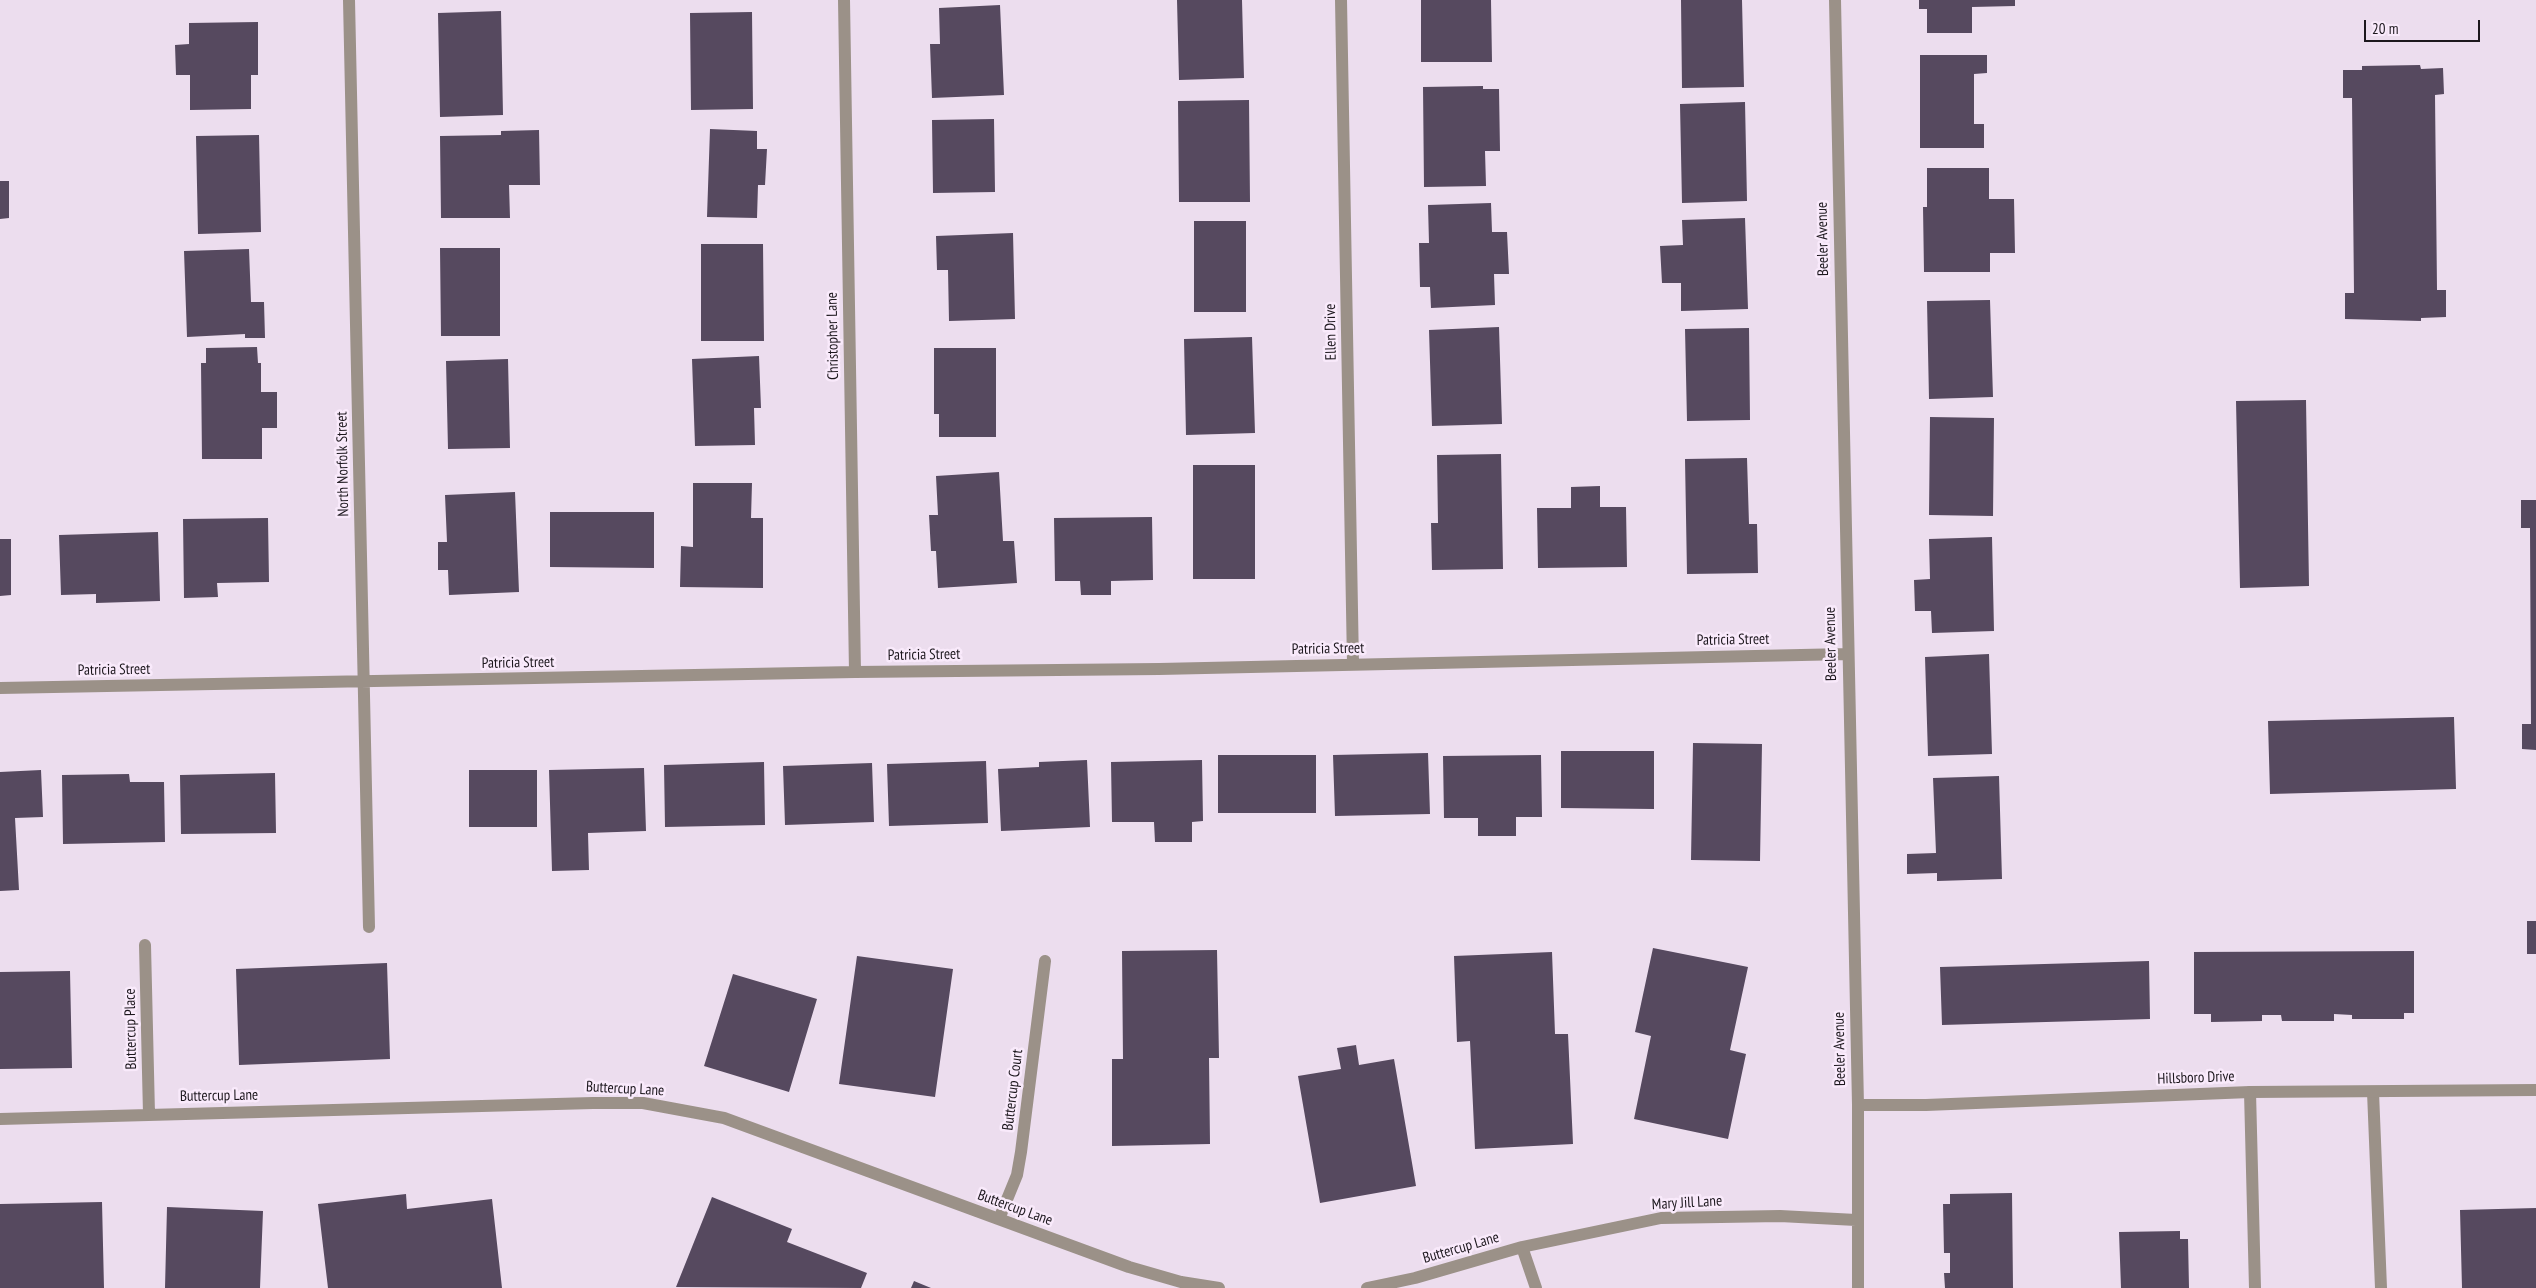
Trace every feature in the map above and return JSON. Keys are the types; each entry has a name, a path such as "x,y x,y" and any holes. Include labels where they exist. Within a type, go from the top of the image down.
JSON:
{"street":[{"name":"North Norfolk Street","path":"349,0 369,927"},
{"name":"Christopher Lane","path":"844,0 855,672"},
{"name":"Ellen Drive","path":"1341,0 1353,664"},
{"name":"Beeler Avenue","path":"1835,0 1858,1105 1856,1220 1858,1288"},
{"name":"Patricia Street","path":"0,688 1848,654"},
{"name":"Buttercup Place","path":"145,945 149,1114"},
{"name":"Buttercup Court","path":"1000,1219 1017,1175 1045,961"},
{"name":"Hillsboro Drive","path":"1858,1105 1926,1105 2250,1092 2536,1090"},
{"path":"2250,1092 2256,1288"},
{"path":"2373,1092 2381,1288"},
{"name":"Buttercup Lane","path":"0,1119 643,1103 724,1118 1146,1273 1219,1288"},
{"name":"Mary Jill Lane","path":"1522,1247 1661,1218 1780,1216 1856,1220"},
{"name":"Buttercup Lane","path":"1367,1288 1414,1278 1522,1247 1536,1288"}],"building":[{"path":"1177,0 1242,0 1244,78 1179,80"},
{"path":"1421,0 1491,0 1492,62 1421,62"},
{"path":"1681,0 1742,0 1744,87 1682,88"},
{"path":"1919,0 2015,0 2015,6 1972,7 1972,33 1927,33 1927,9 1919,9"},
{"path":"1000,5 1004,95 932,98 930,44 940,44 939,8"},
{"path":"501,11 503,115 440,117 438,13"},
{"path":"752,12 753,109 691,110 690,13"},
{"path":"258,22 258,75 251,75 251,109 190,110 190,75 176,75 175,45 189,44 189,23"},
{"path":"1920,55 1987,55 1987,73 1974,74 1974,124 1984,124 1984,148 1920,148"},
{"path":"2420,65 2421,69 2443,68 2444,94 2435,95 2437,290 2446,290 2446,317 2421,318 2421,321 2345,319 2345,293 2354,293 2352,98 2343,98 2343,70 2362,70 2362,66"},
{"path":"1483,86 1483,89 1499,89 1500,151 1485,151 1486,186 1424,187 1423,87"},
{"path":"1249,100 1250,202 1179,202 1178,101"},
{"path":"1745,102 1747,201 1682,203 1680,104"},
{"path":"994,119 995,192 933,193 932,120"},
{"path":"710,129 757,131 757,149 767,149 765,185 758,185 757,218 707,217"},
{"path":"539,130 540,185 509,185 510,218 441,218 440,136 501,135 501,131"},
{"path":"259,135 261,232 198,234 196,136"},
{"path":"1927,168 1989,168 1989,199 2014,199 2015,253 1990,253 1990,272 1924,272 1923,207 1927,207"},
{"path":"0,181 9,181 9,218 0,219"},
{"path":"1491,203 1492,232 1507,232 1509,274 1494,274 1495,305 1431,308 1430,287 1420,287 1419,243 1429,243 1428,205"},
{"path":"1745,218 1748,309 1681,311 1681,283 1662,283 1660,246 1683,245 1682,220"},
{"path":"1194,221 1246,221 1246,312 1194,312"},
{"path":"1013,233 1015,319 949,321 948,270 937,270 936,236"},
{"path":"701,244 763,244 764,341 701,341"},
{"path":"440,248 500,248 500,336 441,336"},
{"path":"249,249 251,302 264,302 265,338 245,338 245,334 187,337 184,251"},
{"path":"1990,300 1993,397 1929,399 1927,301"},
{"path":"1499,327 1502,424 1432,426 1429,330"},
{"path":"1749,328 1750,420 1687,421 1685,329"},
{"path":"1252,337 1255,433 1186,435 1184,339"},
{"path":"257,347 258,363 261,363 261,392 277,392 277,428 262,428 262,459 202,459 201,363 206,363 206,348"},
{"path":"934,348 996,348 996,437 939,437 939,414 934,414"},
{"path":"759,356 761,408 754,408 755,445 695,446 692,359"},
{"path":"508,359 510,448 448,449 446,361"},
{"path":"2306,400 2309,586 2240,588 2236,401"},
{"path":"1930,417 1994,418 1993,516 1929,515"},
{"path":"1501,454 1503,569 1432,570 1431,523 1438,523 1437,455"},
{"path":"1747,458 1749,524 1757,524 1758,573 1687,574 1685,459"},
{"path":"1193,465 1255,465 1255,579 1193,579"},
{"path":"999,472 1003,541 1014,541 1017,583 938,588 936,551 931,551 929,515 938,515 936,476"},
{"path":"693,483 752,483 751,518 763,518 763,588 680,587 681,546 693,547"},
{"path":"1600,486 1600,507 1626,507 1627,567 1538,568 1537,508 1571,508 1571,487"},
{"path":"515,492 519,592 449,595 448,570 438,570 438,542 447,542 445,495"},
{"path":"2521,500 2536,500 2536,750 2522,749 2522,724 2531,724 2530,528 2521,528"},
{"path":"550,512 654,512 654,568 550,567"},
{"path":"1152,517 1153,580 1111,581 1111,595 1081,595 1080,581 1055,581 1054,518"},
{"path":"268,518 269,582 217,583 218,597 184,598 183,519"},
{"path":"158,532 160,601 96,603 96,594 61,595 59,535"},
{"path":"1992,537 1994,631 1932,633 1931,611 1915,611 1914,580 1930,579 1929,539"},
{"path":"0,539 11,539 11,595 0,596"},
{"path":"1989,654 1992,754 1928,756 1925,657"},
{"path":"2454,717 2456,789 2270,794 2268,721"},
{"path":"1693,743 1762,744 1760,861 1691,860"},
{"path":"1561,751 1654,751 1654,809 1561,808"},
{"path":"1428,753 1430,814 1335,816 1333,755"},
{"path":"1218,755 1316,755 1316,813 1218,813"},
{"path":"1541,755 1542,817 1516,817 1516,836 1478,836 1478,818 1444,818 1443,756"},
{"path":"1087,760 1090,827 1001,831 998,769 1039,767 1039,762"},
{"path":"1202,760 1203,821 1192,822 1192,842 1155,842 1154,822 1112,822 1111,762"},
{"path":"986,761 988,823 889,826 887,764"},
{"path":"764,762 765,825 665,827 664,765"},
{"path":"872,763 874,822 785,825 783,766"},
{"path":"644,768 646,831 588,833 589,870 552,871 549,770"},
{"path":"41,770 43,817 15,818 19,890 0,891 0,772"},
{"path":"469,770 537,770 537,827 469,827"},
{"path":"275,773 276,833 181,834 180,775"},
{"path":"129,774 130,782 164,782 165,842 63,844 62,775"},
{"path":"1999,776 2002,879 1937,881 1937,873 1907,874 1907,854 1936,853 1933,778"},
{"path":"2527,921 2536,921 2536,954 2527,954"},
{"path":"1653,948 1748,967 1730,1050 1746,1054 1728,1139 1634,1119 1651,1036 1635,1032"},
{"path":"1217,950 1219,1058 1209,1058 1210,1144 1112,1146 1112,1059 1123,1059 1122,951"},
{"path":"2414,951 2414,1013 2404,1013 2404,1019 2352,1019 2352,1015 2334,1014 2334,1021 2282,1021 2281,1015 2262,1015 2262,1021 2211,1022 2211,1014 2194,1014 2194,952"},
{"path":"1552,952 1555,1034 1568,1034 1573,1144 1475,1149 1470,1041 1457,1042 1454,956"},
{"path":"857,956 953,969 935,1097 839,1084"},
{"path":"2149,961 2150,1019 1942,1025 1940,967"},
{"path":"387,963 390,1059 239,1065 236,969"},
{"path":"70,971 72,1068 0,1069 0,972"},
{"path":"733,974 817,999 789,1092 704,1066"},
{"path":"1356,1045 1359,1065 1394,1059 1416,1186 1320,1203 1298,1076 1341,1069 1337,1048"},
{"path":"2012,1193 2013,1288 1945,1288 1944,1273 1950,1273 1950,1253 1944,1253 1943,1204 1950,1204 1950,1194"},
{"path":"406,1194 407,1209 492,1199 502,1288 328,1288 318,1204"},
{"path":"712,1197 792,1229 787,1242 867,1273 861,1288 676,1287"},
{"path":"102,1202 104,1288 0,1288 0,1204"},
{"path":"167,1207 263,1211 260,1288 165,1288"},
{"path":"2536,1208 2536,1288 2462,1288 2460,1210"},
{"path":"2180,1231 2180,1239 2188,1239 2189,1288 2121,1288 2119,1232"},
{"path":"914,1281 931,1288 911,1288"}]}
